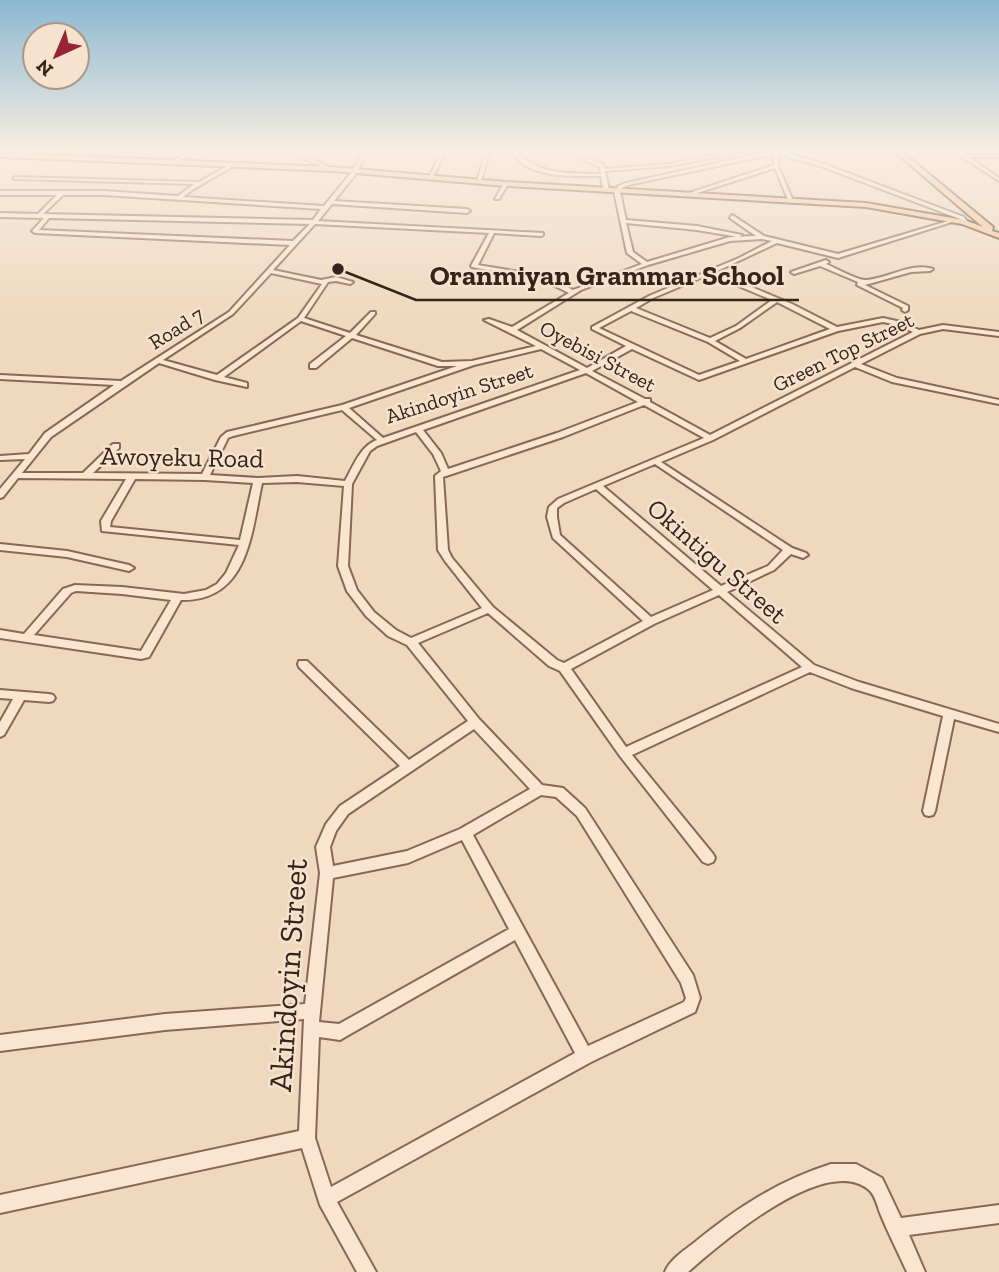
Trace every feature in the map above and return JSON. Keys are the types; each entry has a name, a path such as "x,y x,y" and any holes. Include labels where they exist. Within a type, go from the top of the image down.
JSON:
{"main road":[{"path":"897,210 979,224 999,234"},
{"path":"964,210 979,224 999,234"}],"street":[{"path":"44,210 40,214 46,216"},
{"path":"258,220 270,210"},
{"name":"Road 7","path":"0,495 48,435 122,383 231,313 322,210"},
{"path":"452,210 467,211"},
{"path":"621,210 630,253 646,264"},
{"path":"937,210 967,222"},
{"path":"0,215 258,220 541,234"},
{"path":"0,221 10,216"},
{"path":"46,216 35,231 294,243"},
{"path":"733,217 762,237"},
{"path":"794,272 953,220"},
{"path":"622,221 704,228 745,236"},
{"path":"492,232 474,265 525,273 562,285 572,292"},
{"name":"Oyebisi Street","path":"710,438 647,401 512,330 556,305 572,292 646,264 745,236 762,237 838,257"},
{"path":"776,241 593,326 699,378 836,329 883,320 899,323 918,332"},
{"path":"821,264 906,307 905,310"},
{"path":"848,278 859,283 911,270 930,269"},
{"path":"270,271 323,281 337,279 350,282"},
{"path":"712,273 776,299 836,329"},
{"path":"218,378 300,319 326,284 323,281"},
{"path":"866,288 874,281"},
{"path":"710,341 738,327 776,299"},
{"path":"630,308 710,341 745,361"},
{"path":"313,366 353,334 373,313"},
{"path":"300,319 353,334 428,361 453,365 472,363"},
{"path":"487,320 512,330"},
{"name":"Green Top Street","path":"650,622 556,536 553,507 710,438 918,332 943,327 999,334"},
{"path":"205,477 225,437 344,407 472,363 539,346"},
{"name":"Akindoyin Street","path":"539,790 475,722 411,642 392,634 377,621 352,591 343,566 348,484 366,450 382,441 499,403 588,370 631,346"},
{"path":"157,360 244,385"},
{"path":"855,364 895,380 999,402"},
{"path":"0,377 122,383"},
{"path":"647,401 560,435 445,471 439,476 443,550 489,609 553,663 564,668 624,753 708,858"},
{"name":"Akindoyin Street","path":"344,407 382,441"},
{"path":"417,428 438,453 445,471"},
{"path":"85,476 116,446"},
{"path":"0,458 29,456"},
{"path":"656,461 789,550 803,555"},
{"name":"Awoyeku Road","path":"15,475 205,477 258,481 297,479 348,484"},
{"path":"132,476 106,521 105,528 244,543"},
{"path":"26,638 67,591 75,588 130,591 177,598 206,594 219,587 230,576 244,543 258,481"},
{"name":"Okintigu Street","path":"597,486 810,668"},
{"path":"0,547 67,554 129,568"},
{"path":"564,668 650,622 771,568 789,550"},
{"path":"0,634 145,654 177,598"},
{"path":"411,642 489,609"},
{"path":"303,664 409,767"},
{"path":"624,753 810,668 855,685 999,728"},
{"path":"0,694 49,698"},
{"path":"0,732 21,696"},
{"path":"929,811 950,712"},
{"name":"Akindoyin Street","path":"367,1272 326,1199 307,1138 312,1011 327,873 323,847 331,828 344,810 475,722"},
{"path":"326,1199 585,1056 690,1007 691,989 688,980 581,812 559,792 539,790 465,833 408,857 327,873"},
{"path":"465,833 585,1056"},
{"path":"311,1029 340,1032 517,932"},
{"path":"0,1043 165,1022 312,1011"},
{"path":"0,1204 307,1138"},
{"path":"674,1272 703,1245 762,1203 817,1175 852,1170 876,1184 916,1272"},
{"path":"896,1227 999,1214"}],"place":[{"name":"Oranmiyan Grammar School","path":"338,269"}]}
